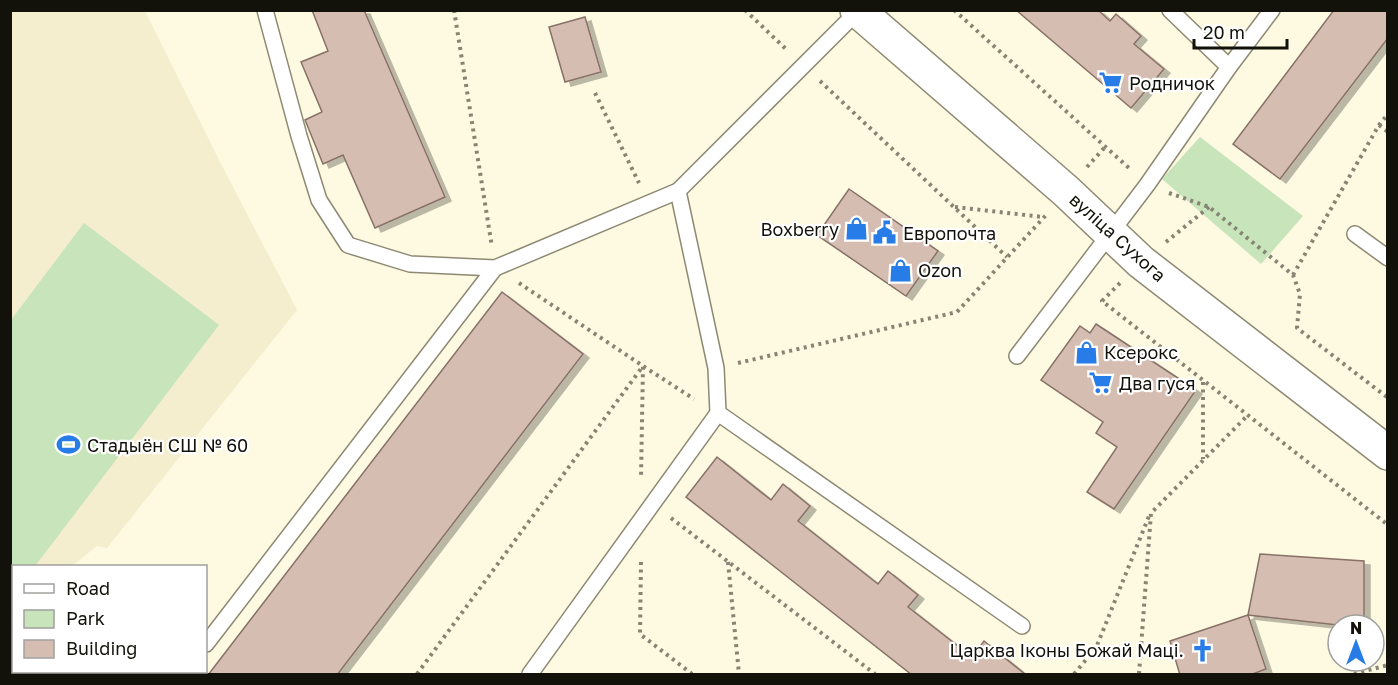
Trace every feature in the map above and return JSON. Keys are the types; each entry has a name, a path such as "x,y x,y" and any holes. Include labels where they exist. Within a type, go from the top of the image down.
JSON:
{"street":[{"name":"вуліца Сухога","path":"857,11 1066,191 1141,262 1388,453"}],"lane":[{"path":"265,10 319,200 348,244 410,264 495,268 678,191 857,11"},
{"path":"1170,10 1228,67"},
{"path":"1017,356 1111,234 1228,67 1272,10"},
{"path":"530,675 718,413 716,368 678,191"},
{"path":"1355,234 1388,258"},
{"path":"207,643 495,268"},
{"path":"718,413 1022,626"}],"path":[{"path":"454,10 495,268 718,413"},
{"path":"745,10 1007,257"},
{"path":"954,10 1147,185 1209,207 1293,275 1300,294 1297,328 1388,399"},
{"path":"595,93 648,202"},
{"path":"1293,275 1379,125 1388,114"},
{"path":"1379,125 1388,132"},
{"path":"716,368 957,312 1044,217 954,207"},
{"path":"1102,301 1388,525"},
{"path":"643,366 640,634 692,675"},
{"path":"417,675 643,366"},
{"path":"1203,382 1203,460"},
{"path":"1074,675 1096,648 1151,513 1247,416"},
{"path":"654,504 875,675"},
{"path":"1139,675 1151,513"},
{"path":"728,561 739,675"},
{"path":"1354,675 1388,665"}],"shaded area":[{"path":"11,11 145,11 297,310 107,548 97,546 73,565 12,565 11,617"}],"green space":[{"path":"1200,137 1303,216 1261,264 1162,179"},
{"name":"Стадыён СШ № 60","path":"84,223 219,325 36,565 12,565 12,567 10,566 11,320"}],"building":[{"path":"312,10 364,10 445,197 375,228 343,155 323,164 305,120 322,112 301,62 328,51"},
{"path":"1016,10 1098,10 1110,21 1116,14 1141,36 1134,44 1164,69 1131,108"},
{"path":"1334,10 1388,10 1388,38 1280,179 1233,144"},
{"path":"585,17 601,72 565,82 549,27"},
{"path":"849,189 938,251 906,296 817,235"},
{"path":"502,292 583,354 337,675 208,675"},
{"path":"1096,324 1196,390 1114,509 1087,492 1117,447 1096,433 1103,422 1041,380 1080,326 1090,333"},
{"path":"717,457 771,500 783,484 810,506 798,521 878,584 888,571 918,595 908,607 972,657 984,641 1026,675 912,675 686,497"},
{"path":"1260,554 1364,561 1364,613 1326,613 1326,624 1248,615"},
{"path":"1248,615 1266,669 1250,675 1180,675 1170,641"}],"place":[{"name":"Родничок","path":"1111,83"},
{"name":"Boxberry","path":"857,229"},
{"name":"Европочта","path":"885,233"},
{"name":"Ozon","path":"900,270"},
{"name":"Ксерокс","path":"1086,352"},
{"name":"Два гуся","path":"1101,383"},
{"name":"Стадыён СШ № 60","path":"69,445"},
{"name":"Царква Іконы Божай Маці.","path":"1202,650"}]}
